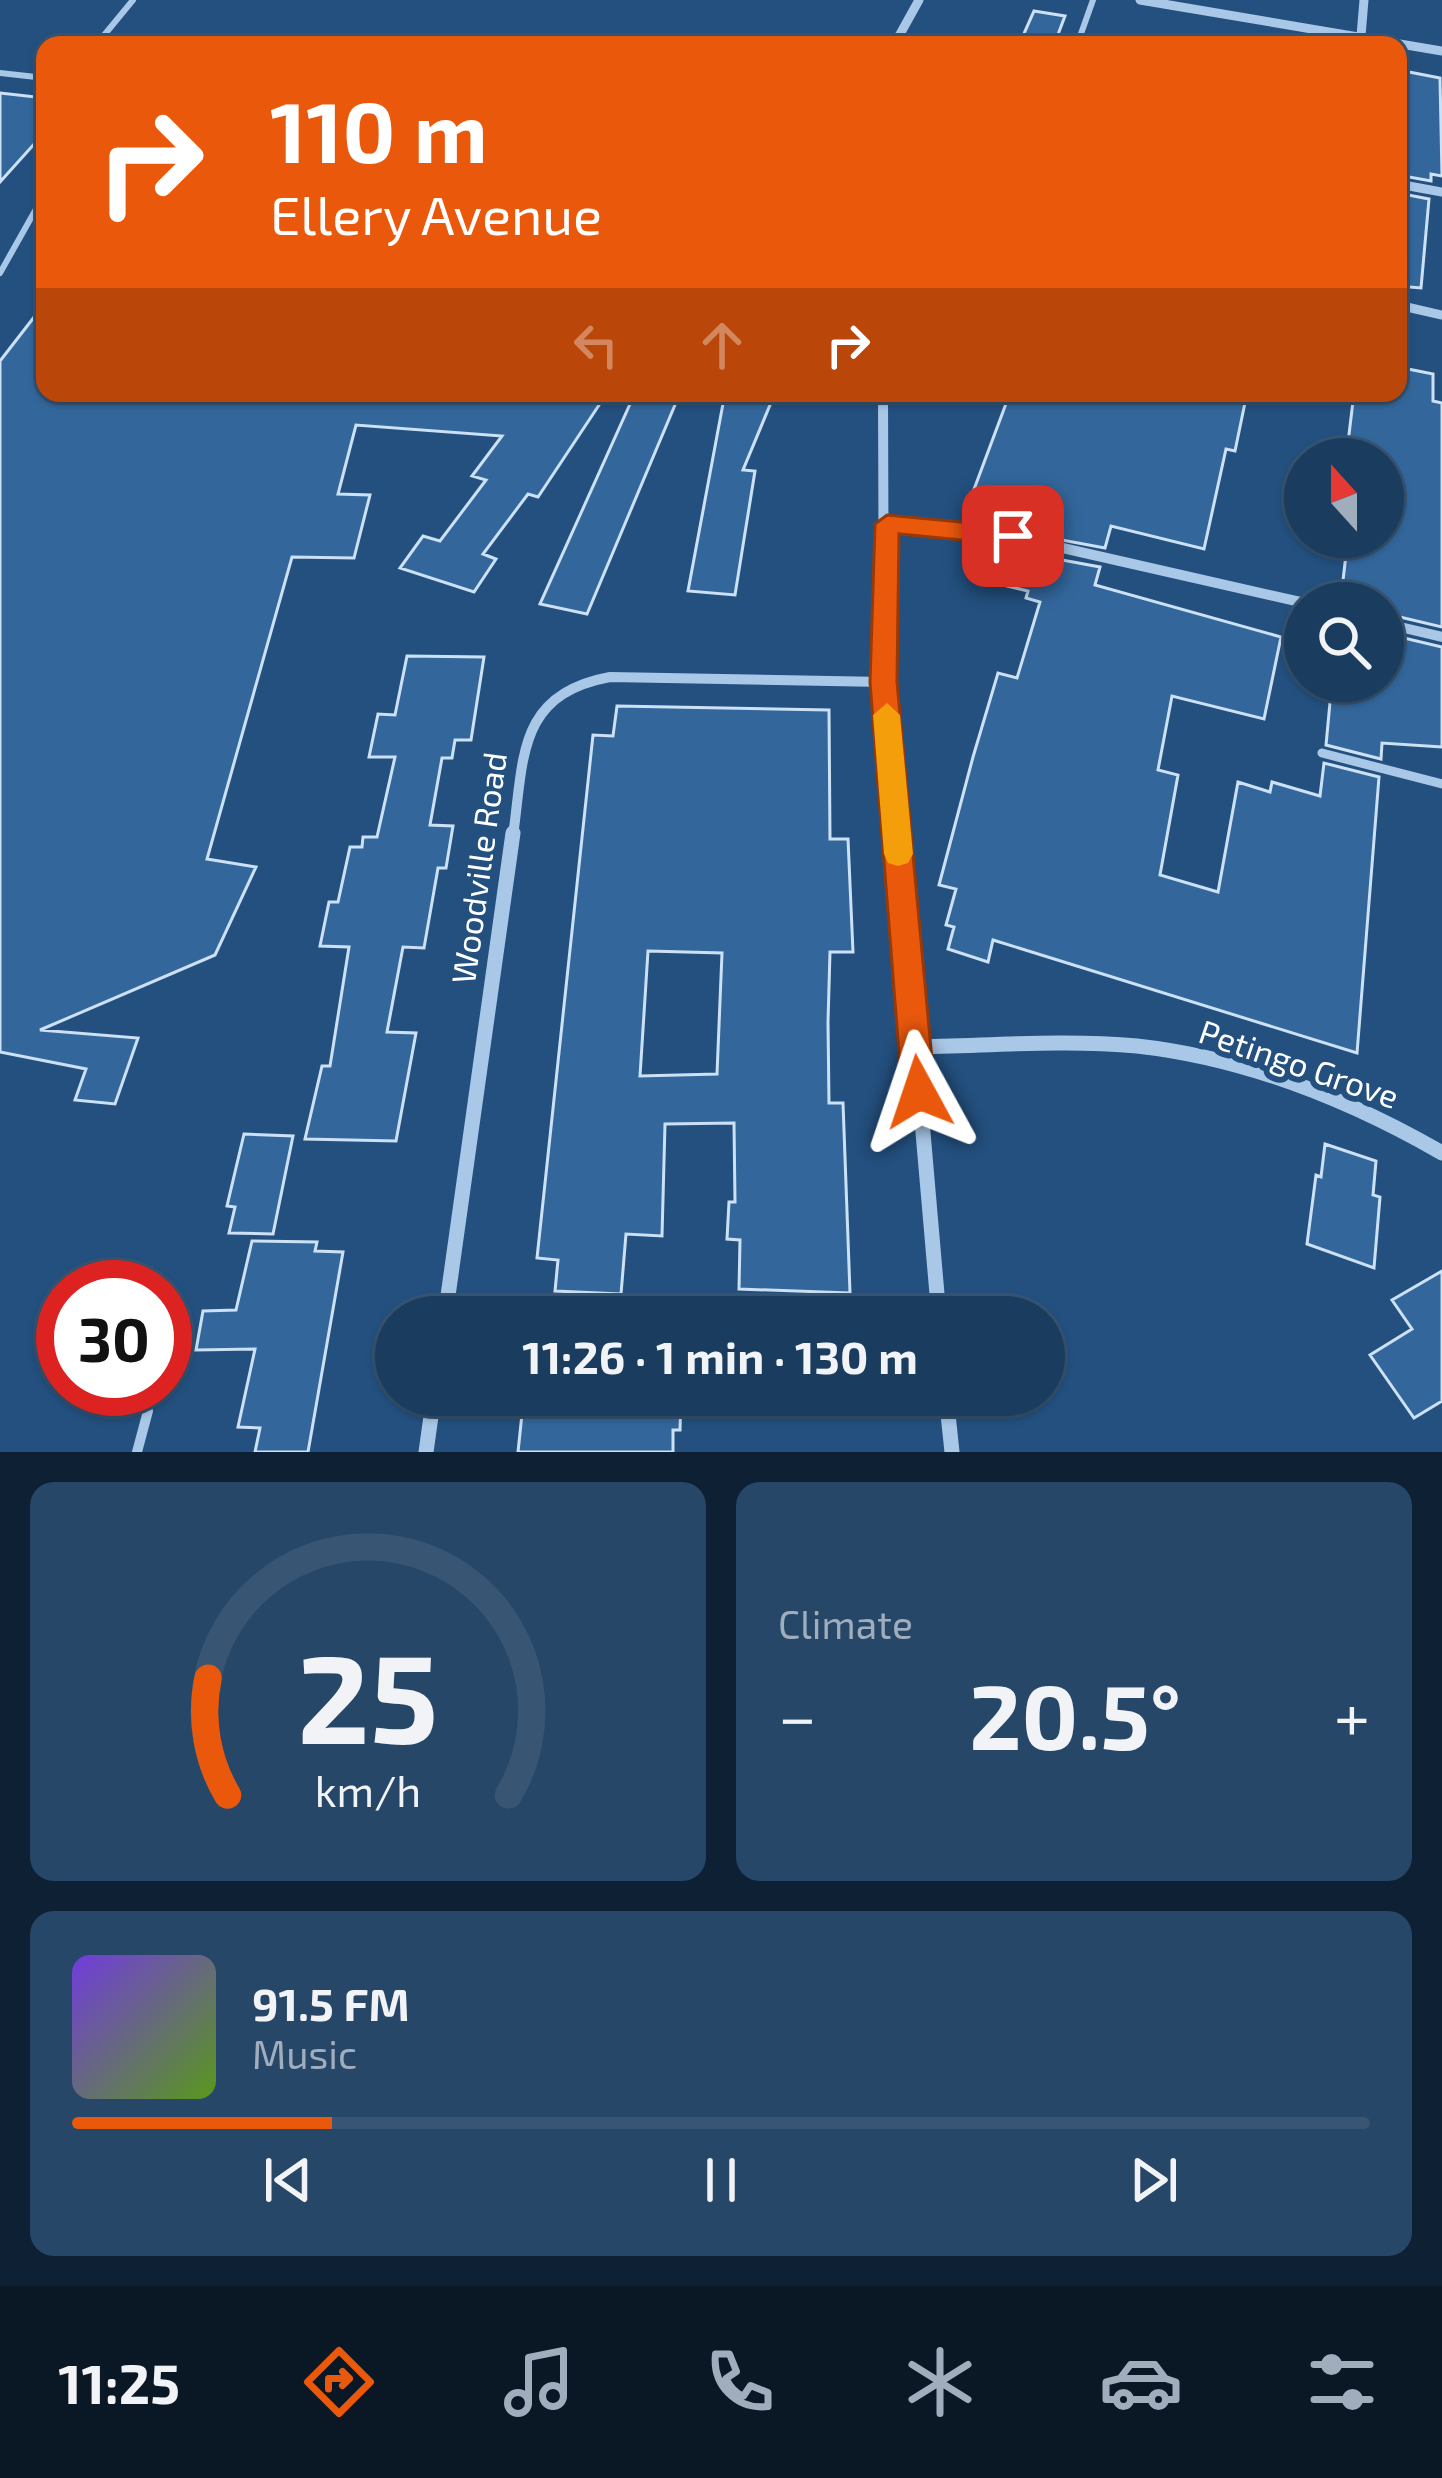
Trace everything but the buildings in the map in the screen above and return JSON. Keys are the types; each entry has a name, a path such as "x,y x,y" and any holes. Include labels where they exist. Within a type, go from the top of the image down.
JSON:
{"street":[{"path":"899,36 919,0"},
{"path":"1141,0 1361,36 1364,0"},
{"path":"1407,45 1442,51"},
{"path":"1407,186 1442,192"},
{"path":"1407,307 1442,315"},
{"path":"883,402 884,682 937,1296"},
{"path":"887,524 982,531 1066,546 1284,598"},
{"path":"1404,628 1442,637"},
{"name":"Woodville Road","path":"448,1296 525,748 535,716 553,695 577,682 610,677 884,682"},
{"name":"Petingo Grove","path":"914,1047 1162,1049 1220,1062 1334,1101 1442,1153"},
{"path":"426,1452 431,1416"},
{"path":"948,1416 952,1452"}],"lane":[{"path":"103,36 133,0"},
{"path":"1080,36 1093,0"},
{"path":"0,73 36,77"},
{"path":"0,273 36,209"},
{"path":"1322,753 1442,784"},
{"path":"137,1452 147,1416"}],"slow traffic":[{"path":"887,715 898,854"}],"route":[{"path":"919,1092 884,682 887,524 1013,536"}]}
